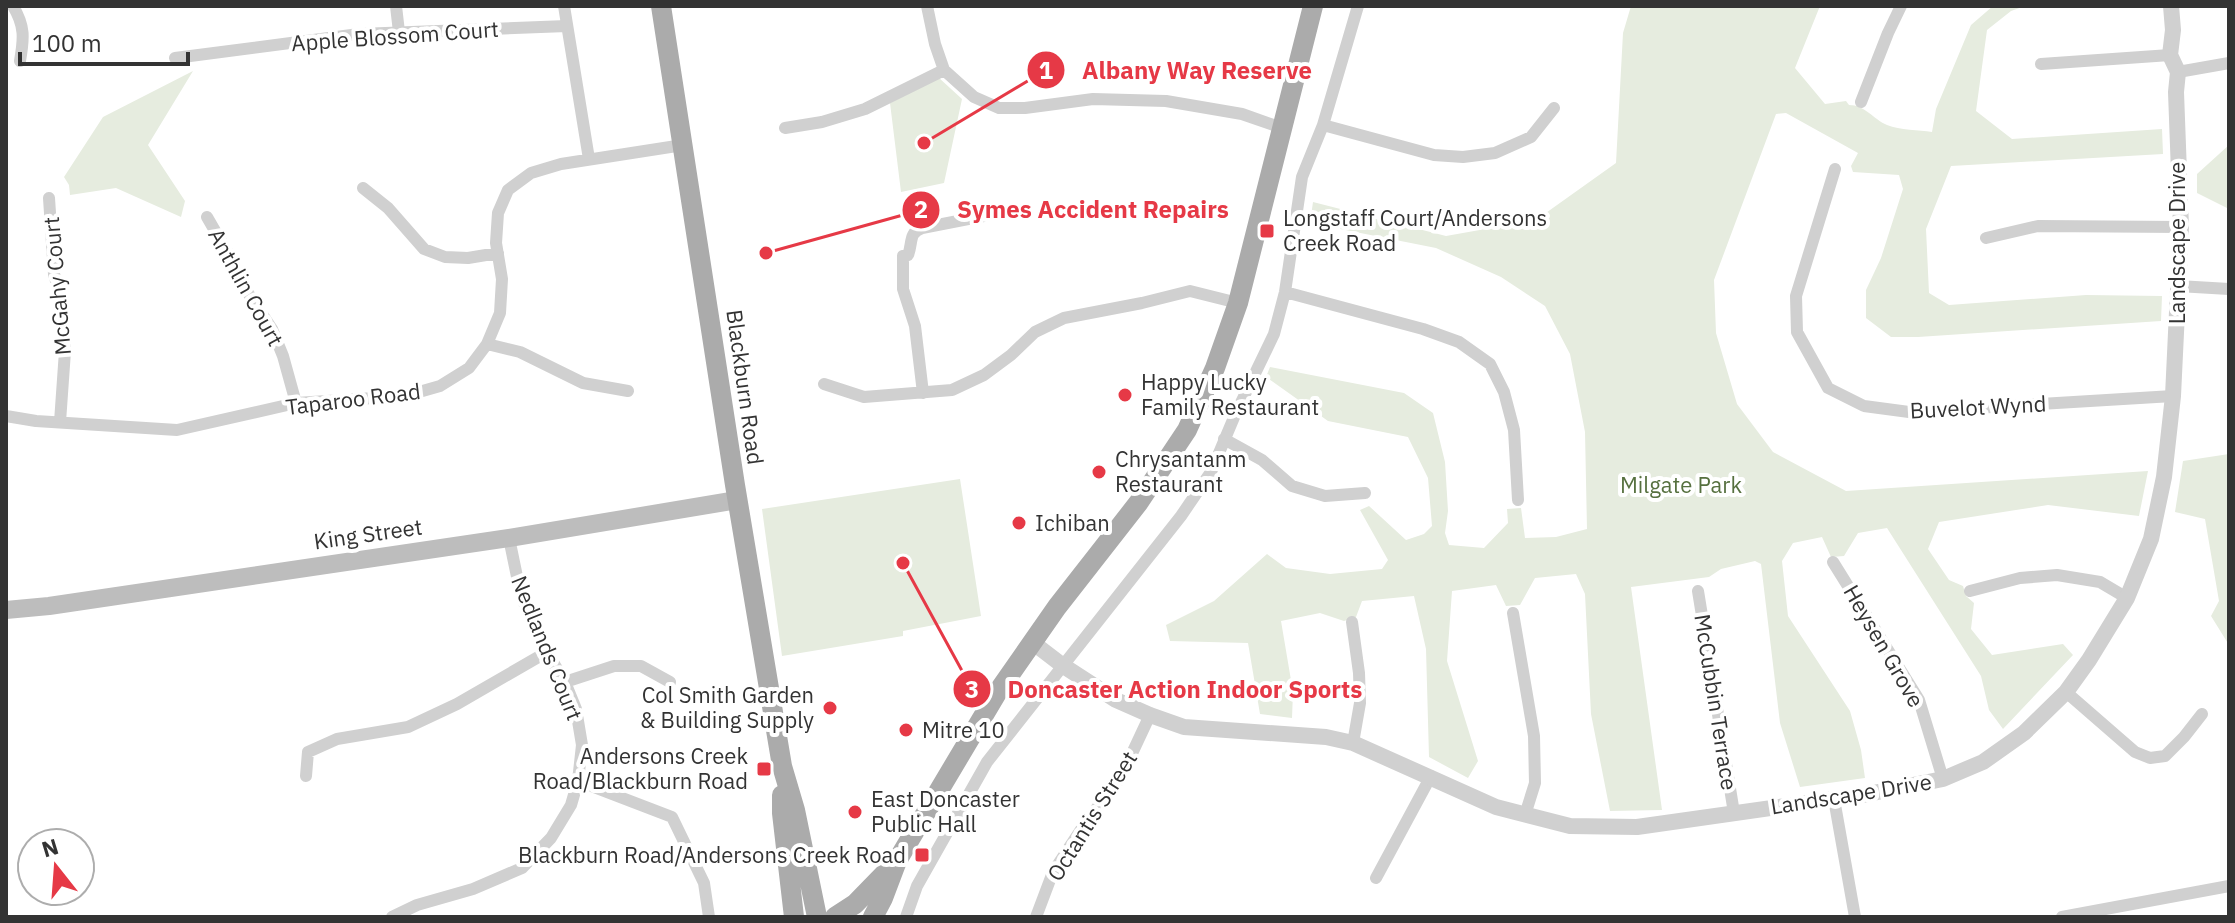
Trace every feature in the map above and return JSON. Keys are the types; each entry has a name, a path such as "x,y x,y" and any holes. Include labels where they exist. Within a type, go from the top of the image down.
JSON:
{"main road":[{"name":"Blackburn Road","path":"661,6 783,775 795,810 817,917"},
{"path":"872,917 897,861 997,693 1139,502 1187,430 1215,368 1238,303 1313,6"},
{"name":"King Street","path":"6,610 509,538 737,500"},
{"name":"Blackburn Road","path":"783,775 782,813 794,917"},
{"path":"835,917 855,904 897,861"}],"street":[{"path":"13,6 24,34 20,61"},
{"path":"396,6 399,32"},
{"path":"564,6 589,159"},
{"path":"927,6 944,70 974,97 999,108 1025,108 1093,99 1166,101 1242,114 1282,128"},
{"path":"906,917 917,886 987,762 1181,516 1211,472 1274,334 1285,292 1302,177 1323,125 1358,6"},
{"path":"1861,102 1901,6"},
{"name":"Landscape Drive","path":"1032,642 1116,700 1184,727 1326,737 1353,743 1496,807 1570,826 1637,827 1834,799 1943,779 1983,762 2024,733 2066,692 2127,598 2151,539 2164,477 2173,396 2181,227 2178,72 2170,55 2173,30 2171,6"},
{"name":"Apple Blossom Court","path":"175,58 322,38 567,26"},
{"path":"2041,64 2170,55"},
{"path":"2178,72 2229,63"},
{"path":"785,128 822,122 865,109 944,70"},
{"path":"1323,125 1434,155 1463,157 1495,153 1531,137 1554,108"},
{"name":"Taparoo Road","path":"6,416 177,430 296,403 405,396 440,386 469,368 487,344 500,313 502,279 496,243 498,213 508,190 531,173 589,159 683,145"},
{"name":"Buvelot Wynd","path":"1835,169 1796,296 1797,332 1828,388 1864,406 1909,412 2173,396"},
{"path":"363,188 388,208 424,249 445,257 468,258 498,253"},
{"name":"McGahy Court","path":"49,198 54,274 62,302 64,338 60,422"},
{"path":"923,393 915,326 903,289 903,256 908,255 911,236 922,228 1020,209"},
{"name":"Anthlin Court","path":"207,217 244,287 272,329 296,403"},
{"path":"1986,238 2038,226 2181,227"},
{"path":"2178,286 2229,289"},
{"path":"824,384 864,397 952,390 984,375 1035,332 1064,318 1190,291 1238,303"},
{"path":"1285,292 1423,329 1459,342 1490,364 1504,392 1514,430 1518,500"},
{"path":"487,344 520,352 583,383 628,391"},
{"path":"1224,439 1262,460 1292,486 1325,496 1365,493"},
{"name":"Nedlands Court","path":"392,917 420,911 522,868 551,838 571,805 578,781 582,745 576,709 521,596 509,538"},
{"name":"Heysen Grove","path":"1833,562 1919,700 1943,779"},
{"path":"1970,591 2020,578 2057,575 2100,582 2127,598"},
{"name":"McCubbin Terrace","path":"1698,591 1734,813"},
{"path":"1513,613 1534,736 1535,783 1525,815"},
{"path":"1352,622 1360,703 1353,743"},
{"path":"306,776 308,752 337,739 408,727 457,704 547,652"},
{"path":"565,682 614,666 641,666 670,682"},
{"path":"2066,692 2135,752 2150,758 2165,756 2202,714"},
{"name":"Octantis Street","path":"1036,917 1053,872 1121,777 1150,715"},
{"path":"1376,878 1431,776"},
{"path":"578,781 672,817 704,883 709,917"},
{"path":"1834,799 1855,917"},
{"path":"2062,917 2229,886"}],"green space":[{"name":"Milgate Park","path":"1631,6 1820,6 1795,68 1825,104 1846,101 1887,125 1932,132 1936,109 1971,25 1993,6 2025,6 2011,11 1987,30 1976,111 2012,139 2162,129 2163,154 1951,166 1926,229 1929,293 1949,305 2086,295 2162,296 2161,321 1891,337 1866,318 1866,290 1881,258 1903,189 1899,175 1853,172 1851,166 1858,153 1786,113 1776,114 1714,280 1716,333 1737,404 1773,452 1846,491 2148,471 2139,516 2048,505 1939,522 1928,549 1949,580 1963,586 1966,596 1974,603 1971,629 1992,655 2063,644 2073,655 2003,729 1989,710 1981,676 1887,528 1858,533 1844,556 1831,557 1822,537 1793,543 1782,561 1788,616 1850,711 1865,778 1800,787 1780,723 1761,564 1755,561 1721,569 1709,577 1631,587 1662,810 1610,811 1591,714 1585,594 1576,574 1535,578 1520,605 1506,606 1496,585 1452,591 1447,661 1478,761 1468,778 1429,757 1426,649 1414,596 1362,601 1356,617 1344,621 1320,613 1281,621 1293,692 1292,718 1260,714 1248,643 1170,641 1166,625 1214,601 1267,554 1286,568 1330,574 1382,569 1388,560 1360,510 1369,506 1406,540 1424,534 1432,526 1428,478 1408,437 1328,421 1266,377 1270,367 1404,393 1433,413 1445,462 1448,511 1445,533 1449,545 1484,548 1508,523 1507,509 1521,508 1525,538 1556,537 1587,529 1585,432 1570,354 1545,306 1501,277 1436,248 1310,223 1313,202 1446,236 1536,220 1616,163 1623,33"},
{"path":"193,71 148,145 185,201 181,217 116,188 70,195 64,177 103,117"},
{"path":"938,77 962,99 944,183 901,192 890,103"},
{"path":"2229,145 2229,209 2197,193 2197,174"},
{"path":"2229,454 2229,645 2211,616 2219,601 2205,519 2175,512 2183,461"},
{"path":"960,479 981,616 903,631 903,636 782,656 762,509"}],"place":[{"name":"Albany Way Reserve","path":"924,143"},
{"name":"Longstaff Court/Andersons Creek Road","path":"1267,231"},
{"name":"Symes Accident Repairs","path":"766,253"},
{"name":"Happy Lucky Family Restaurant","path":"1125,395"},
{"name":"Chrysantanm Restaurant","path":"1099,472"},
{"name":"Ichiban","path":"1019,523"},
{"name":"Doncaster Action Indoor Sports","path":"903,563"},
{"name":"Col Smith Garden & Building Supply","path":"830,708"},
{"name":"Mitre 10","path":"906,730"},
{"name":"Andersons Creek Road/Blackburn Road","path":"764,769"},
{"name":"East Doncaster Public Hall","path":"855,812"},
{"name":"Blackburn Road/Andersons Creek Road","path":"922,855"}]}
